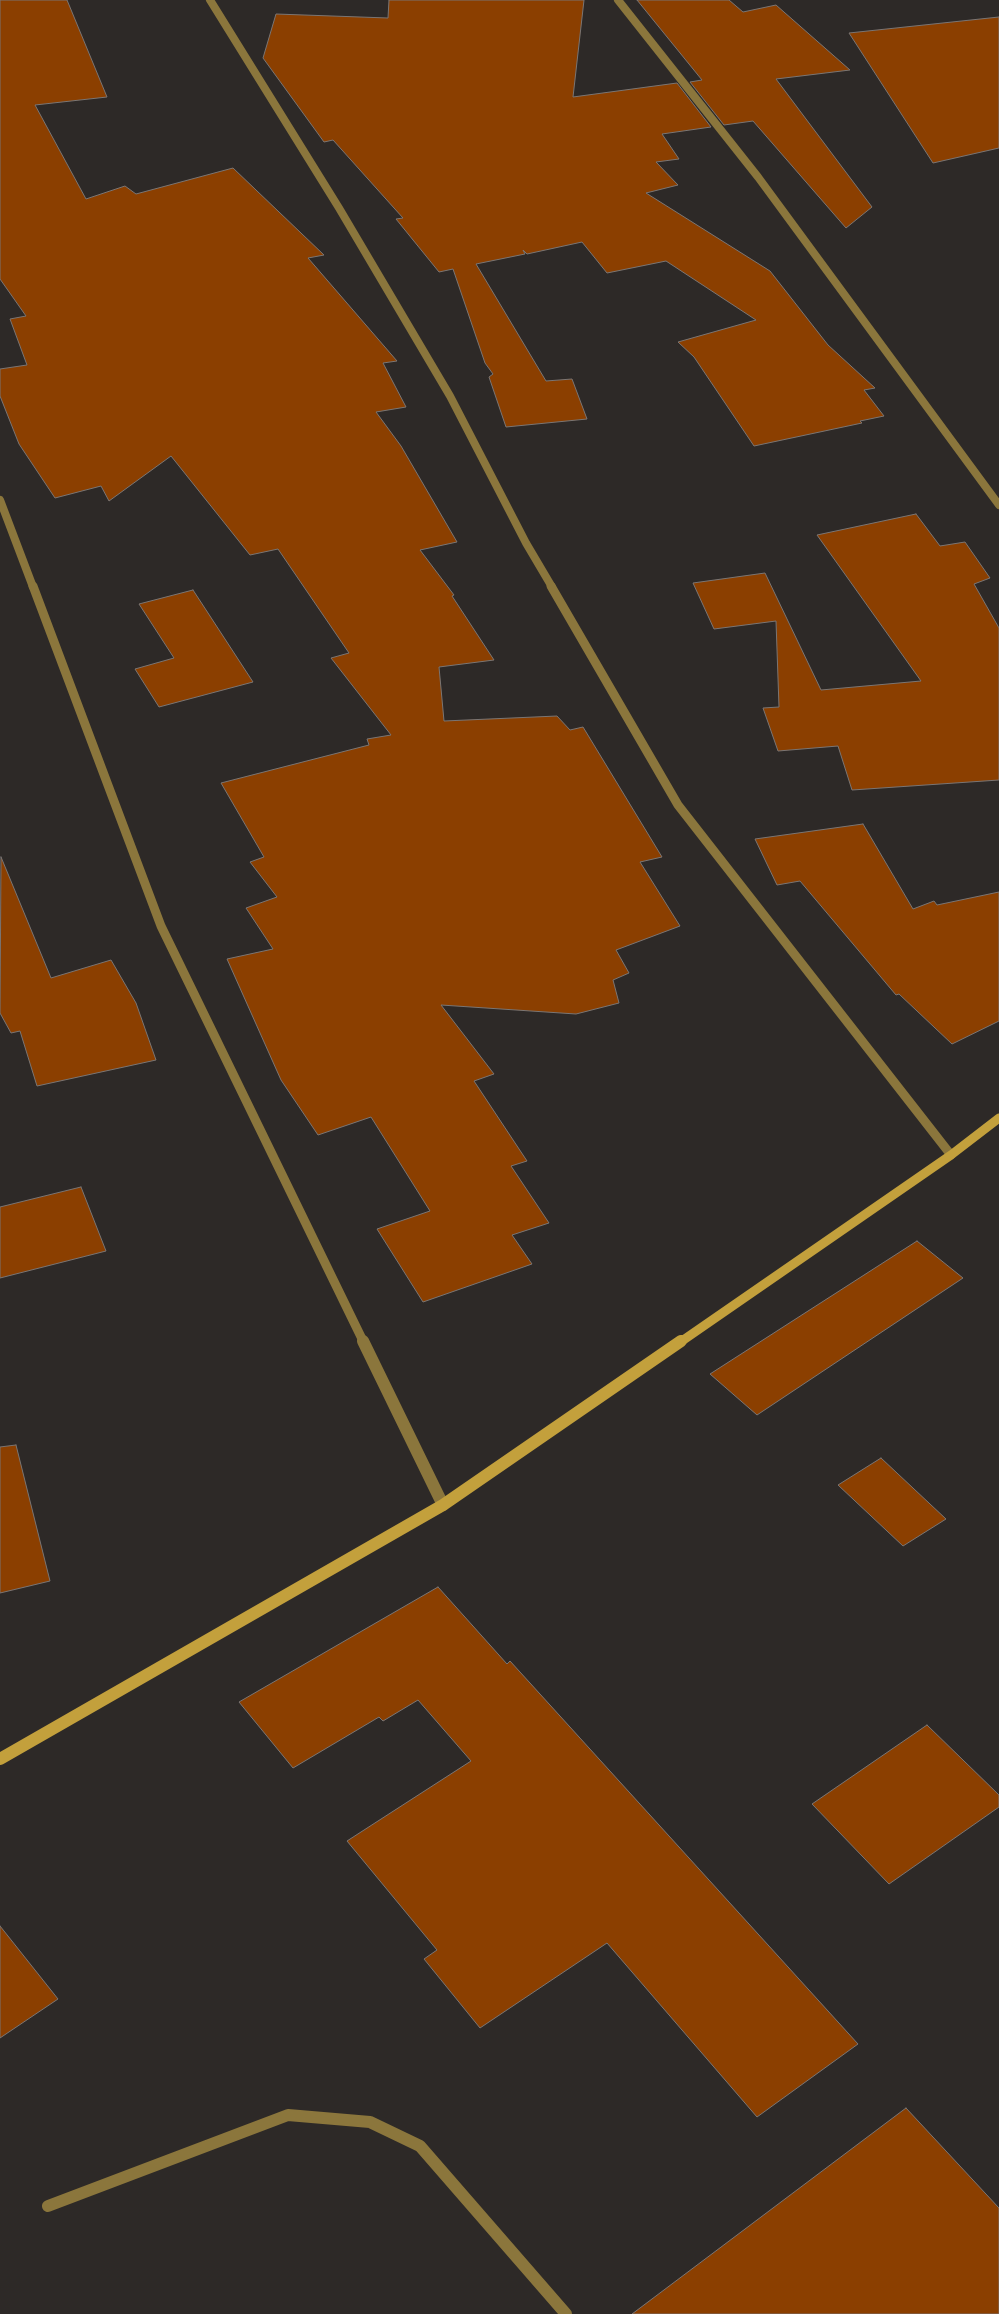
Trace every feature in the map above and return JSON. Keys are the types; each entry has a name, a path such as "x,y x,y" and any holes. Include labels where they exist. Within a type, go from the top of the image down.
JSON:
{"street":[{"path":"210,0 339,208 450,396 526,542 678,804 951,1155"},
{"path":"618,0 758,177 999,505"},
{"path":"0,500 161,926 443,1505"},
{"path":"0,1759 443,1505 951,1155 999,1118"},
{"path":"48,2206 288,2115 370,2122 420,2146 566,2314"}],"building":[{"path":"0,0 67,0 107,97 35,105 86,199 125,186 136,194 233,168 324,255 308,258 397,361 383,363 406,407 376,412 401,446 457,542 420,550 454,595 452,596 494,660 439,667 444,721 557,716 570,730 583,727 662,857 640,862 680,926 616,950 629,973 613,980 619,1003 576,1014 441,1005 494,1074 474,1081 527,1161 511,1166 549,1223 512,1235 532,1264 423,1302 377,1229 430,1211 371,1117 318,1135 281,1080 227,959 273,949 246,908 277,897 250,862 264,857 221,783 369,745 367,739 391,735 331,658 349,653 278,549 250,555 171,456 109,501 101,486 55,498 19,444 0,396 0,369 27,365 10,319 26,316 0,279"},
{"path":"389,0 584,0 573,97 677,83 711,127 662,134 679,159 656,162 678,185 646,193 770,271 828,345 875,388 864,390 884,416 860,421 862,423 754,446 694,357 678,342 756,320 666,261 607,273 582,242 527,254 523,250 525,254 476,264 546,381 572,379 587,419 506,427 489,377 493,374 485,363 453,269 439,272 396,219 403,218 333,140 324,142 263,58 276,14 388,18"},
{"path":"637,0 729,0 743,12 776,5 850,70 776,79 872,207 846,228 753,121 724,125 690,82 702,80"},
{"path":"999,17 999,148 933,163 849,33"},
{"path":"916,514 940,546 965,542 990,578 974,584 999,628 999,780 852,790 838,746 778,751 763,708 779,707 776,621 714,629 693,583 765,573 821,690 921,681 817,535"},
{"path":"193,590 253,682 159,707 135,669 174,658 139,604"},
{"path":"863,824 913,909 934,901 937,905 999,892 999,1021 952,1044 899,994 896,995 800,881 777,885 755,839"},
{"path":"1,857 51,978 111,960 136,1003 156,1060 37,1086 20,1031 11,1033 0,1013"},
{"path":"81,1187 106,1251 0,1278 0,1207"},
{"path":"917,1241 963,1278 757,1415 710,1374"},
{"path":"16,1445 50,1581 0,1593 0,1447"},
{"path":"881,1458 946,1519 903,1546 838,1485"},
{"path":"438,1587 507,1664 510,1661 858,2044 757,2117 607,1943 480,2028 424,1959 437,1950 347,1841 471,1761 418,1700 383,1721 379,1717 293,1768 239,1702"},
{"path":"927,1725 999,1795 999,1807 889,1884 812,1804"},
{"path":"0,1926 58,1999 0,2038"},
{"path":"906,2108 999,2208 999,2314 632,2314"}]}
